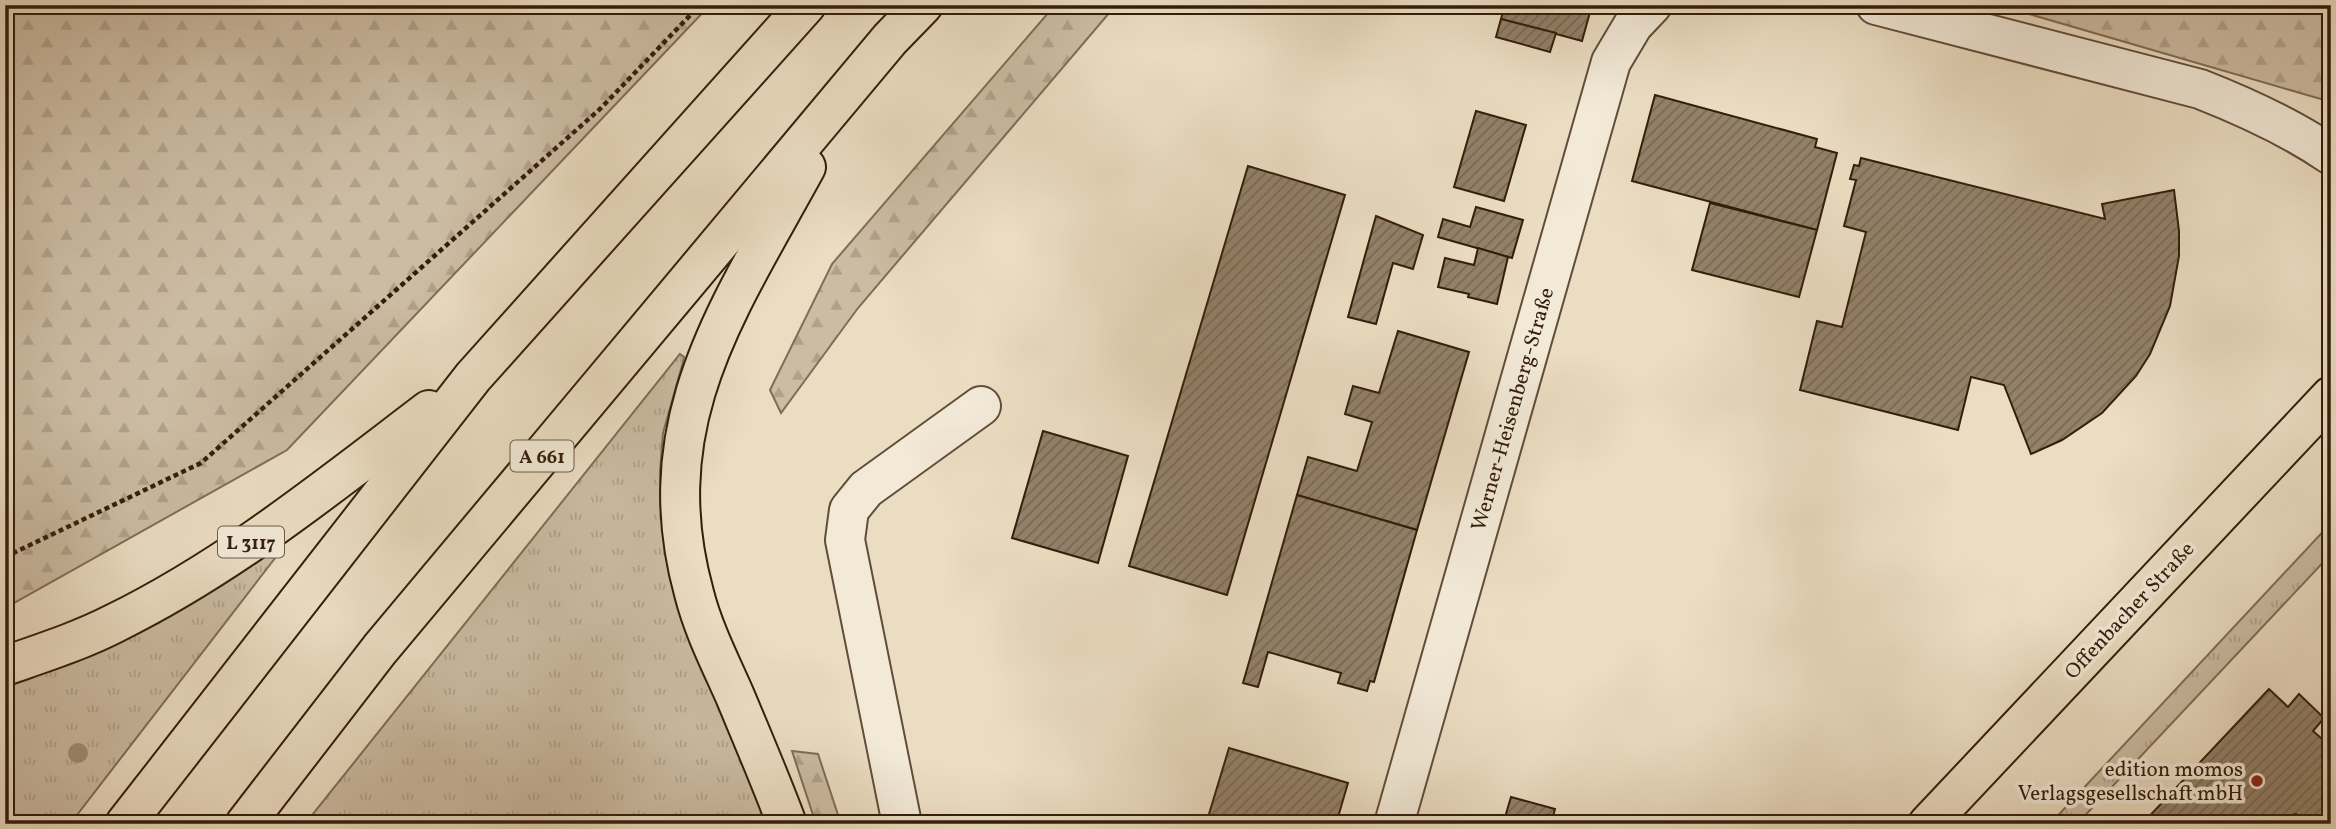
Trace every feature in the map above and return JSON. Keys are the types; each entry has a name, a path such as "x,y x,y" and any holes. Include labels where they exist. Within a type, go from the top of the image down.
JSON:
{"main road":[{"path":"125,824 473,377 806,5"},
{"name":"A 661","path":"246,824 380,649 890,39 923,5"},
{"name":"A 661","path":"787,824 761,756 707,634 694,593 680,518 679,480 690,409 703,366 726,313 846,94"},
{"name":"L 3117","path":"5,666 114,624 186,584 315,497 473,377"},
{"name":"Offenbacher Straße","path":"1928,824 2324,410"}],"street":[{"name":"Werner-Heisenberg-Straße","path":"1394,824 1611,62 1633,25 1652,5"},
{"path":"1876,5 2200,89 2273,120 2331,155"},
{"path":"902,824 845,540 849,510 866,489 981,406"}],"path":[{"path":"5,557 201,463 600,109 700,5"}],"green space":[{"path":"5,5 710,5 287,450 5,608"},
{"path":"1055,5 1116,5 858,308 781,413 770,390 832,264"},
{"path":"1998,5 2331,5 2331,102"},
{"path":"680,354 684,357 663,433 660,471 661,516 670,577 685,625 767,824 305,824"},
{"path":"2331,523 2331,554 2077,824 2050,824"},
{"path":"274,548 279,549 279,553 70,824 5,824 5,686 71,664 117,643"},
{"path":"792,751 818,754 841,824 816,824"}],"building":[{"path":"1505,5 1592,5 1582,41 1501,19"},
{"path":"1501,19 1556,33 1550,52 1496,37"},
{"path":"1655,95 1817,139 1815,147 1837,153 1817,230 1632,181"},
{"path":"1476,111 1526,125 1504,201 1454,187"},
{"path":"1861,158 2105,219 2102,204 2174,190 2179,256 2170,306 2150,354 2136,376 2102,413 2062,440 2031,454 2004,385 1971,377 1958,430 1800,390 1817,321 1842,327 1866,232 1844,226 1856,180 1850,179 1854,165 1859,166"},
{"path":"1248,166 1345,195 1227,595 1129,566"},
{"path":"1710,203 1817,230 1799,297 1692,270"},
{"path":"1476,207 1523,220 1512,258 1438,237 1443,219 1470,227"},
{"path":"1376,216 1423,235 1413,269 1393,263 1376,324 1348,317"},
{"path":"1478,248 1508,257 1497,304 1438,287 1445,258 1474,265"},
{"path":"1398,331 1469,352 1417,530 1297,495 1308,457 1357,471 1372,422 1345,414 1353,386 1379,393"},
{"path":"1043,431 1128,456 1098,563 1012,538"},
{"path":"1297,495 1417,530 1374,682 1370,681 1367,691 1338,683 1341,673 1268,652 1258,687 1243,683"},
{"name":"edition momos Verlagsgesellschaft mbH","path":"2269,689 2288,707 2299,694 2324,718 2313,731 2331,747 2331,817 2310,824 2299,824 2296,814 2286,816 2288,823 2284,824 2275,824 2274,820 2268,824 2142,824"},
{"path":"1229,748 1348,783 1336,824 1206,824"},
{"path":"1511,797 1555,809 1551,824 1503,824"}],"place":[{"name":"edition momos Verlagsgesellschaft mbH","path":"2257,781"}]}
